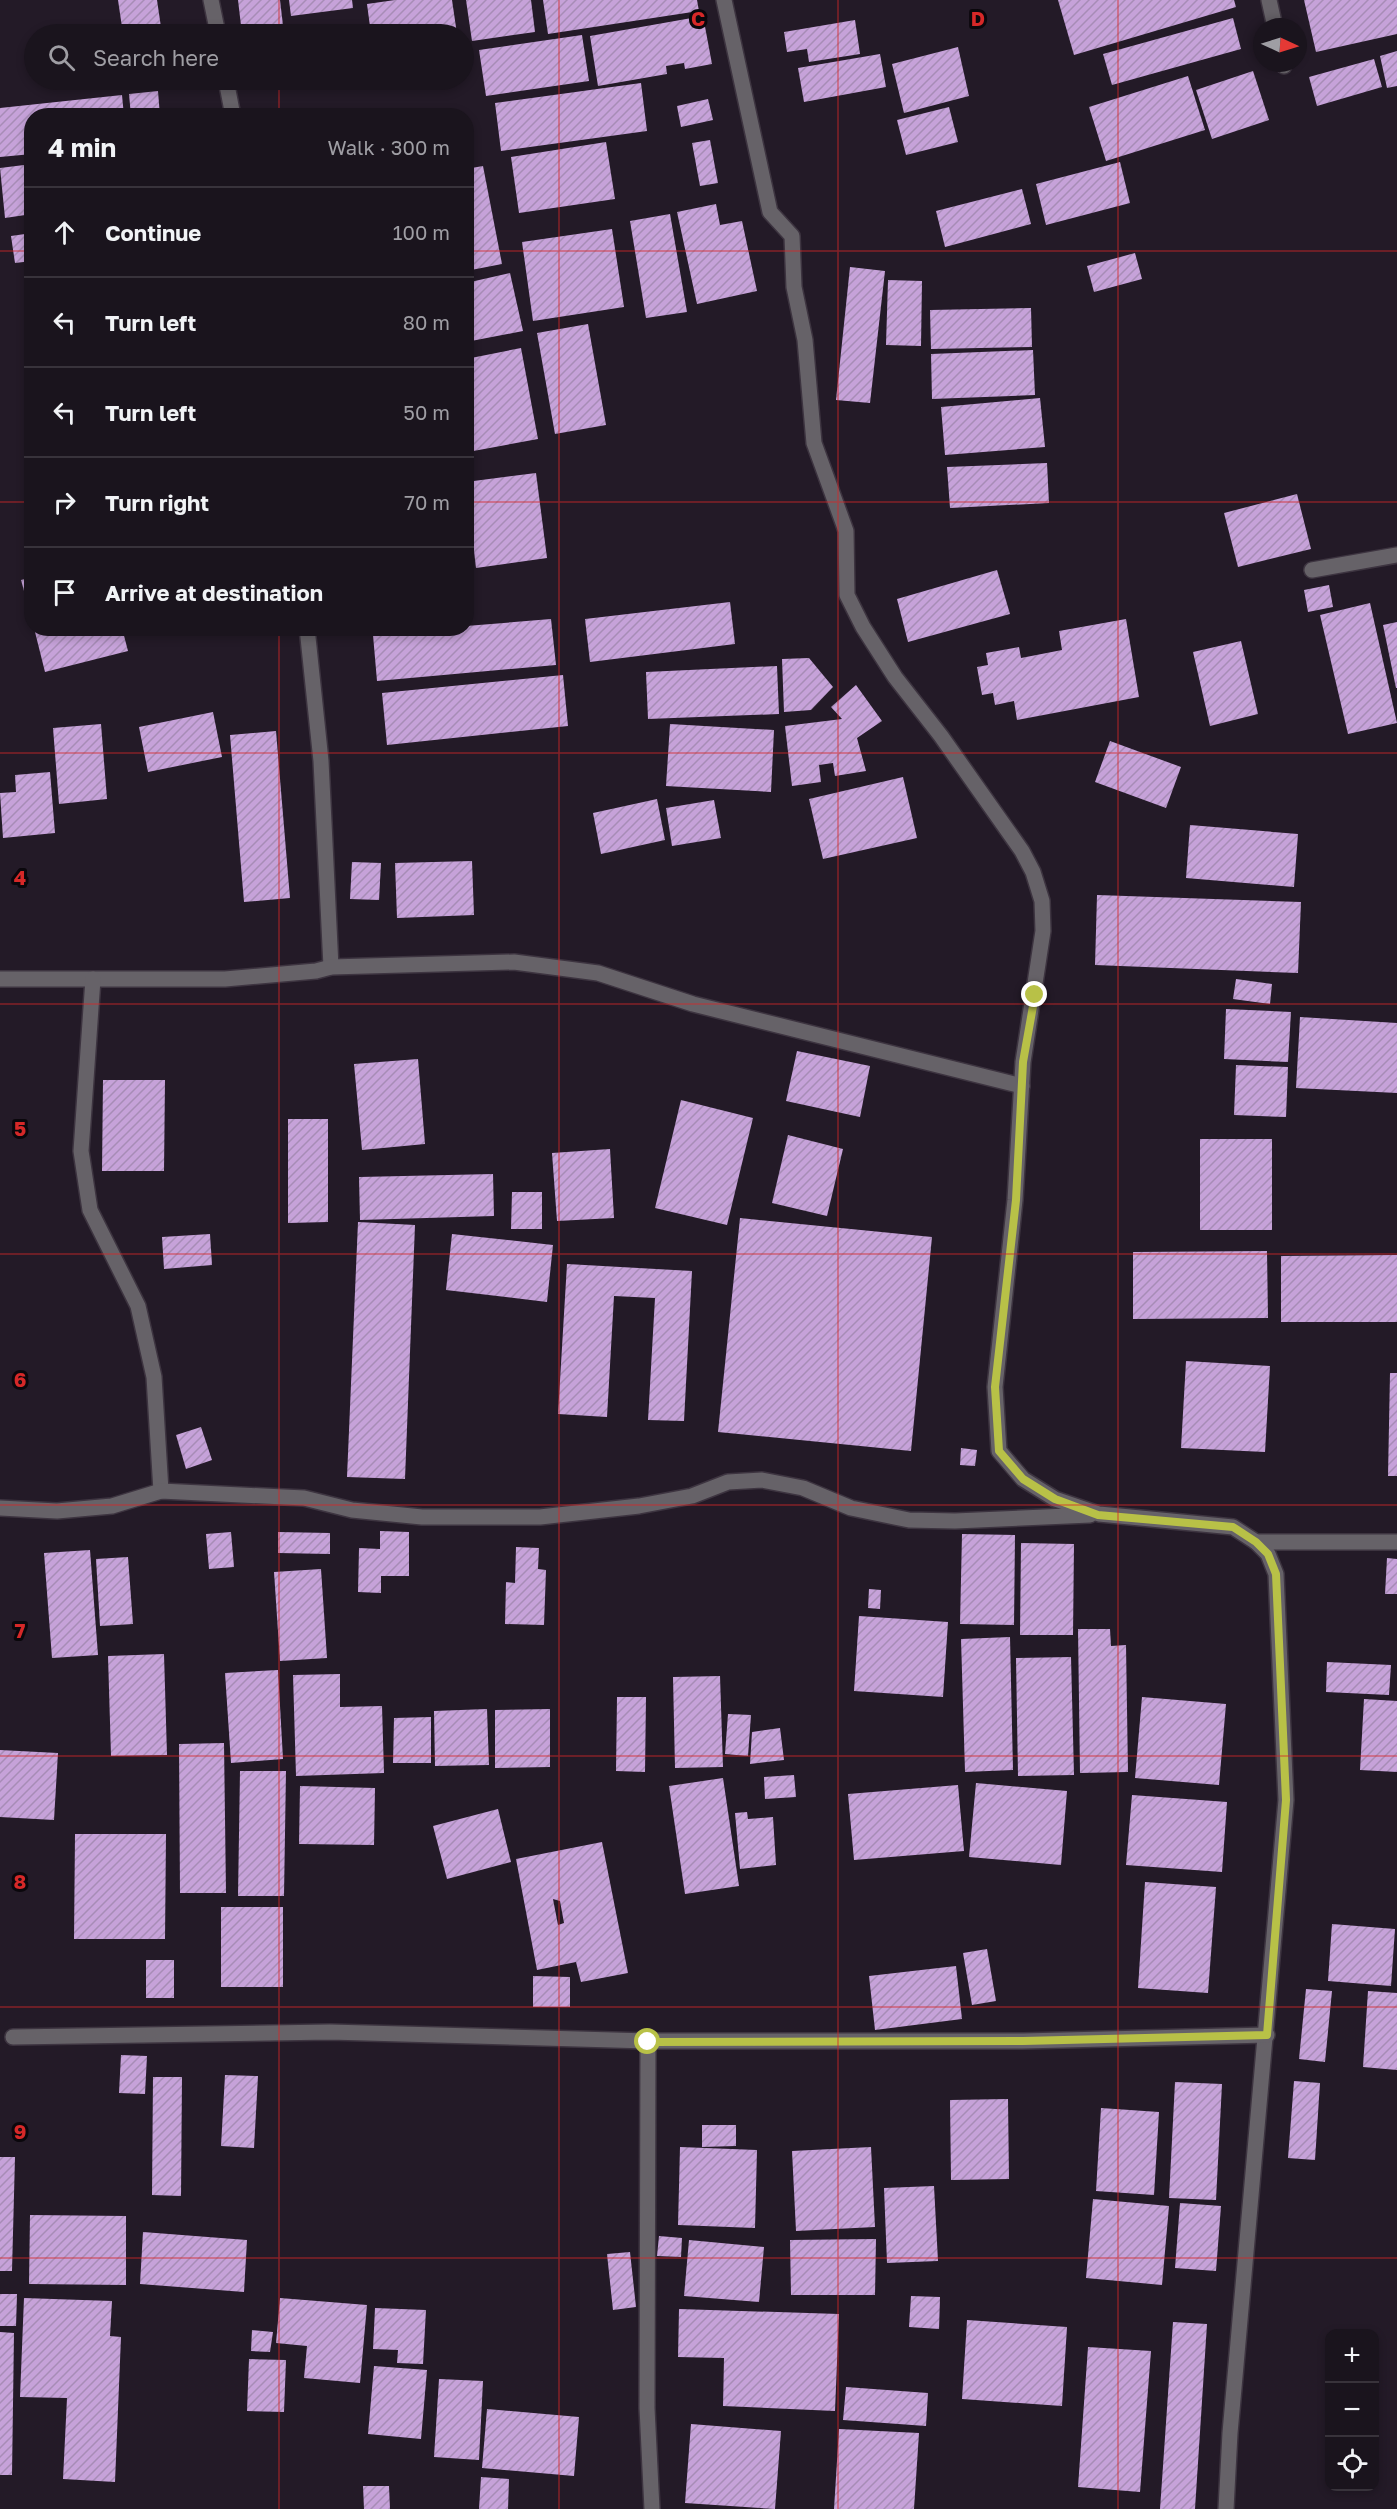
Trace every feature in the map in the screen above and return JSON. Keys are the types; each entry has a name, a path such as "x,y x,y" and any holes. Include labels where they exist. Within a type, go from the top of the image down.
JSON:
{"street":[{"path":"211,0 216,24"},
{"path":"724,0 770,212 792,236 794,287 805,340 814,443 846,531 847,595 863,627 895,677 941,736 1022,850 1034,872 1042,901 1043,931 1023,1062 1016,1200 995,1387 999,1451 1023,1479 1055,1499 1098,1515"},
{"path":"1269,0 1273,18"},
{"path":"228,90 231,108"},
{"path":"1312,570 1397,555"},
{"path":"308,636 321,761 331,966"},
{"path":"0,979 225,979 316,971 331,966 514,962 598,973 693,1004 1022,1086"},
{"path":"93,979 81,1151 90,1210 138,1306 154,1377 161,1491"},
{"path":"0,1508 57,1511 112,1506 161,1491 304,1498 352,1509 422,1516 540,1517 639,1506 692,1496 728,1482 762,1480 803,1488 851,1508 909,1520 955,1521 1098,1515 1233,1527 1256,1542 1268,1554 1276,1574 1286,1800 1230,2433 1226,2509"},
{"path":"1256,1542 1397,1542"},
{"path":"13,2037 330,2032 648,2042 1023,2041 1267,2035"},
{"path":"648,2042 647,2408 652,2509"}],"building":[{"path":"118,0 157,0 161,24 122,24"},
{"path":"238,0 280,0 283,24 241,24"},
{"path":"289,0 352,0 353,8 291,16"},
{"path":"395,0 452,0 456,24 370,24 367,4"},
{"path":"466,0 531,0 535,32 474,41 474,24 470,24"},
{"path":"543,0 697,0 699,11 548,34"},
{"path":"1058,0 1234,0 1236,7 1074,55"},
{"path":"1304,0 1397,0 1397,34 1316,52"},
{"path":"703,16 712,64 685,69 684,63 666,66 667,74 598,86 590,36"},
{"path":"1233,18 1241,49 1112,85 1103,54"},
{"path":"855,20 860,54 809,62 807,49 787,52 784,32"},
{"path":"582,35 589,81 486,96 479,50"},
{"path":"958,47 969,96 904,113 892,64"},
{"path":"1397,51 1397,86 1387,88 1380,56"},
{"path":"880,54 886,87 804,102 798,68"},
{"path":"1374,59 1382,87 1317,106 1309,77"},
{"path":"1253,71 1269,120 1212,139 1196,90"},
{"path":"1188,76 1205,130 1106,161 1089,107"},
{"path":"641,83 647,131 501,151 495,103"},
{"path":"158,91 159,108 130,108 129,94"},
{"path":"122,95 123,108 24,108 24,155 0,157 0,108"},
{"path":"708,99 713,120 681,127 677,106"},
{"path":"949,107 958,142 906,155 897,120"},
{"path":"710,140 718,183 700,186 692,143"},
{"path":"606,142 615,199 519,213 511,157"},
{"path":"1120,162 1130,203 1046,225 1036,184"},
{"path":"24,165 24,215 5,218 0,168"},
{"path":"483,166 502,264 474,269 474,168"},
{"path":"1022,189 1031,224 945,247 936,211"},
{"path":"716,204 720,225 742,221 757,291 697,304 677,212"},
{"path":"670,214 687,312 646,318 630,221"},
{"path":"612,229 624,307 533,321 522,242"},
{"path":"24,234 24,262 15,263 11,236"},
{"path":"1135,253 1142,279 1094,292 1087,266"},
{"path":"850,267 885,271 870,403 836,400"},
{"path":"510,273 523,331 474,340 474,281"},
{"path":"888,280 922,281 921,346 886,345"},
{"path":"1031,308 1032,347 931,349 930,310"},
{"path":"588,324 606,425 555,434 537,333"},
{"path":"521,348 538,439 474,451 474,357"},
{"path":"1033,350 1035,395 932,399 931,354"},
{"path":"1040,398 1045,447 945,455 941,407"},
{"path":"1047,463 1049,503 950,508 947,467"},
{"path":"536,473 547,558 476,568 474,481"},
{"path":"1297,494 1311,549 1238,567 1224,513"},
{"path":"997,570 1010,614 908,642 897,599"},
{"path":"1329,585 1333,607 1308,612 1304,590"},
{"path":"730,602 735,644 590,662 585,619"},
{"path":"1370,603 1397,723 1348,734 1320,615"},
{"path":"551,619 556,665 377,681 373,636 474,636 474,625"},
{"path":"1126,619 1139,697 1017,720 1014,701 995,705 993,693 982,695 977,667 988,665 986,653 1019,647 1021,658 1062,650 1059,631"},
{"path":"1397,622 1397,688 1396,688 1383,625"},
{"path":"36,636 124,636 128,651 45,672"},
{"path":"1241,641 1258,714 1210,726 1193,652"},
{"path":"809,658 833,687 811,710 784,712 782,659"},
{"path":"777,666 779,714 648,719 646,672"},
{"path":"563,675 568,726 387,745 382,693"},
{"path":"856,685 882,721 857,738 866,771 835,776 833,763 819,765 821,782 792,786 785,726 842,719 831,707"},
{"path":"213,712 222,757 148,772 139,727"},
{"path":"101,724 107,799 59,804 53,728"},
{"path":"670,724 774,730 771,792 666,786"},
{"path":"276,731 290,898 244,902 230,735"},
{"path":"1110,741 1181,767 1166,808 1095,782"},
{"path":"50,772 55,833 3,838 0,793 16,792 15,775"},
{"path":"903,777 917,838 823,859 809,799"},
{"path":"657,799 665,840 601,854 593,813"},
{"path":"714,800 721,838 672,846 666,808"},
{"path":"1190,825 1298,834 1294,887 1186,878"},
{"path":"472,861 474,915 397,918 395,863"},
{"path":"352,862 381,863 379,900 350,899"},
{"path":"1097,895 1301,902 1298,973 1095,965"},
{"path":"1236,979 1272,984 1270,1004 1233,999"},
{"path":"1226,1009 1291,1012 1288,1062 1224,1059"},
{"path":"1300,1017 1397,1023 1397,1093 1296,1088"},
{"path":"797,1051 870,1066 860,1117 786,1101"},
{"path":"418,1059 425,1144 362,1150 354,1064"},
{"path":"1236,1065 1288,1067 1286,1117 1234,1115"},
{"path":"103,1080 165,1080 164,1171 102,1171"},
{"path":"681,1100 753,1118 727,1225 655,1208"},
{"path":"288,1119 328,1119 328,1222 288,1223"},
{"path":"788,1135 843,1149 827,1216 772,1203"},
{"path":"1200,1139 1272,1139 1272,1230 1200,1230"},
{"path":"610,1149 614,1218 557,1221 552,1153"},
{"path":"493,1174 494,1216 360,1220 359,1177"},
{"path":"512,1192 542,1192 542,1229 511,1229"},
{"path":"740,1218 932,1237 911,1451 718,1432"},
{"path":"358,1222 415,1225 405,1479 347,1477"},
{"path":"210,1234 212,1265 164,1269 162,1237"},
{"path":"452,1234 553,1245 547,1302 446,1290"},
{"path":"1267,1251 1268,1318 1133,1319 1133,1252"},
{"path":"1397,1255 1397,1322 1281,1322 1281,1256"},
{"path":"567,1264 692,1271 684,1421 648,1420 655,1298 614,1296 607,1417 558,1414"},
{"path":"1186,1361 1270,1366 1265,1452 1181,1448"},
{"path":"1390,1373 1397,1373 1397,1476 1388,1476"},
{"path":"201,1427 212,1460 186,1469 176,1435"},
{"path":"961,1448 977,1450 975,1466 960,1465"},
{"path":"380,1531 409,1532 409,1576 381,1576 381,1593 358,1592 359,1548 380,1549"},
{"path":"231,1532 234,1567 209,1569 206,1534"},
{"path":"278,1532 330,1533 330,1554 278,1553"},
{"path":"962,1534 1015,1535 1014,1625 960,1624"},
{"path":"1021,1543 1074,1544 1073,1635 1020,1635"},
{"path":"516,1547 539,1548 538,1569 546,1570 544,1625 505,1624 506,1582 515,1583"},
{"path":"90,1550 98,1655 52,1658 44,1553"},
{"path":"128,1557 133,1624 100,1626 96,1559"},
{"path":"1387,1558 1397,1559 1397,1594 1385,1594"},
{"path":"321,1569 327,1658 280,1661 274,1572"},
{"path":"869,1589 881,1590 880,1609 868,1608"},
{"path":"859,1616 948,1622 943,1697 854,1691"},
{"path":"1078,1629 1110,1629 1111,1646 1126,1645 1128,1772 1080,1773"},
{"path":"1010,1637 1013,1770 965,1772 961,1639"},
{"path":"164,1654 167,1755 111,1756 108,1656"},
{"path":"1071,1657 1074,1775 1018,1776 1016,1658"},
{"path":"1327,1662 1391,1665 1389,1695 1326,1692"},
{"path":"278,1670 283,1759 231,1763 225,1673"},
{"path":"340,1674 340,1707 382,1706 384,1773 296,1776 293,1675"},
{"path":"720,1676 723,1767 675,1768 673,1677"},
{"path":"617,1697 646,1697 645,1772 616,1771"},
{"path":"1142,1697 1226,1704 1219,1785 1135,1778"},
{"path":"1364,1699 1397,1701 1397,1772 1360,1770"},
{"path":"487,1709 489,1765 435,1766 434,1711"},
{"path":"550,1709 550,1767 495,1768 495,1710"},
{"path":"728,1714 751,1715 748,1756 725,1754"},
{"path":"431,1717 431,1763 393,1763 394,1718"},
{"path":"780,1728 784,1760 750,1764 752,1732"},
{"path":"224,1743 226,1893 180,1893 179,1744"},
{"path":"0,1750 58,1753 54,1820 0,1817"},
{"path":"240,1771 286,1771 284,1896 238,1896"},
{"path":"794,1775 796,1797 765,1799 764,1777"},
{"path":"723,1778 739,1886 685,1894 669,1786"},
{"path":"976,1783 1067,1791 1061,1865 969,1857"},
{"path":"958,1785 964,1851 854,1860 848,1794"},
{"path":"300,1786 375,1788 374,1845 299,1844"},
{"path":"1132,1795 1227,1802 1222,1872 1126,1865"},
{"path":"498,1809 511,1862 447,1879 433,1826"},
{"path":"747,1812 748,1819 773,1817 776,1865 740,1869 735,1813"},
{"path":"75,1834 166,1834 165,1939 74,1939"},
{"path":"602,1842 628,1973 581,1982 576,1962 537,1970 516,1859","holes":["553,1899 560,1901 564,1923 558,1925"]},
{"path":"1145,1882 1216,1887 1208,1993 1138,1988"},
{"path":"221,1907 283,1907 283,1987 221,1987"},
{"path":"1332,1924 1395,1929 1391,1986 1328,1981"},
{"path":"987,1949 996,2001 972,2005 963,1953"},
{"path":"146,1960 174,1960 174,1998 146,1998"},
{"path":"956,1966 962,2019 875,2030 869,1976"},
{"path":"533,1976 570,1977 570,2007 533,2007"},
{"path":"1306,1989 1332,1991 1325,2062 1299,2059"},
{"path":"1368,1991 1397,1993 1397,2070 1363,2067"},
{"path":"121,2055 147,2056 145,2094 119,2093"},
{"path":"225,2075 258,2076 254,2148 221,2146"},
{"path":"153,2077 182,2077 181,2196 152,2195"},
{"path":"1294,2081 1320,2083 1315,2160 1288,2158"},
{"path":"1175,2082 1222,2084 1216,2200 1169,2198"},
{"path":"1008,2099 1009,2179 951,2180 950,2100"},
{"path":"1101,2108 1159,2112 1154,2195 1096,2191"},
{"path":"702,2125 736,2125 736,2146 702,2147"},
{"path":"680,2147 757,2150 755,2228 678,2225"},
{"path":"871,2147 875,2227 796,2231 792,2151"},
{"path":"0,2157 15,2157 12,2271 0,2271"},
{"path":"934,2186 938,2261 887,2263 884,2188"},
{"path":"1093,2199 1169,2206 1162,2285 1086,2278"},
{"path":"1180,2203 1221,2206 1216,2271 1175,2268"},
{"path":"30,2215 126,2216 126,2285 29,2284"},
{"path":"143,2232 247,2240 244,2292 140,2284"},
{"path":"659,2236 682,2238 681,2257 657,2256"},
{"path":"876,2239 875,2295 791,2295 790,2240"},
{"path":"689,2240 764,2247 759,2302 684,2296"},
{"path":"630,2252 636,2307 613,2310 607,2254"},
{"path":"0,2294 17,2294 16,2326 0,2326"},
{"path":"911,2296 940,2297 939,2329 909,2327"},
{"path":"24,2298 112,2301 110,2336 121,2337 115,2482 63,2479 67,2398 20,2397"},
{"path":"280,2298 367,2305 360,2383 304,2378 307,2346 276,2343"},
{"path":"375,2308 426,2310 423,2364 397,2363 398,2350 373,2349"},
{"path":"679,2309 839,2314 835,2411 723,2406 724,2358 678,2357"},
{"path":"967,2320 1067,2327 1062,2406 962,2399"},
{"path":"1173,2322 1207,2324 1195,2509 1160,2509"},
{"path":"252,2330 273,2332 270,2352 251,2351"},
{"path":"0,2332 14,2333 12,2475 0,2475"},
{"path":"1088,2347 1151,2351 1140,2492 1078,2487"},
{"path":"249,2359 286,2360 284,2412 247,2411"},
{"path":"374,2366 427,2370 421,2439 368,2434"},
{"path":"439,2379 483,2381 479,2460 434,2457"},
{"path":"846,2387 928,2393 926,2426 843,2420"},
{"path":"487,2409 579,2417 574,2476 482,2468"},
{"path":"691,2424 781,2431 775,2509 685,2503"},
{"path":"839,2429 919,2433 914,2509 834,2509"},
{"path":"481,2477 509,2479 508,2509 479,2509"},
{"path":"363,2486 389,2486 390,2509 364,2509"}],"route":[{"path":"648,2042 1023,2041 1267,2035 1286,1800 1276,1574 1268,1554 1256,1542 1233,1527 1098,1515 1055,1499 1023,1479 999,1451 995,1387 1016,1200 1023,1062 1035,995"}]}
